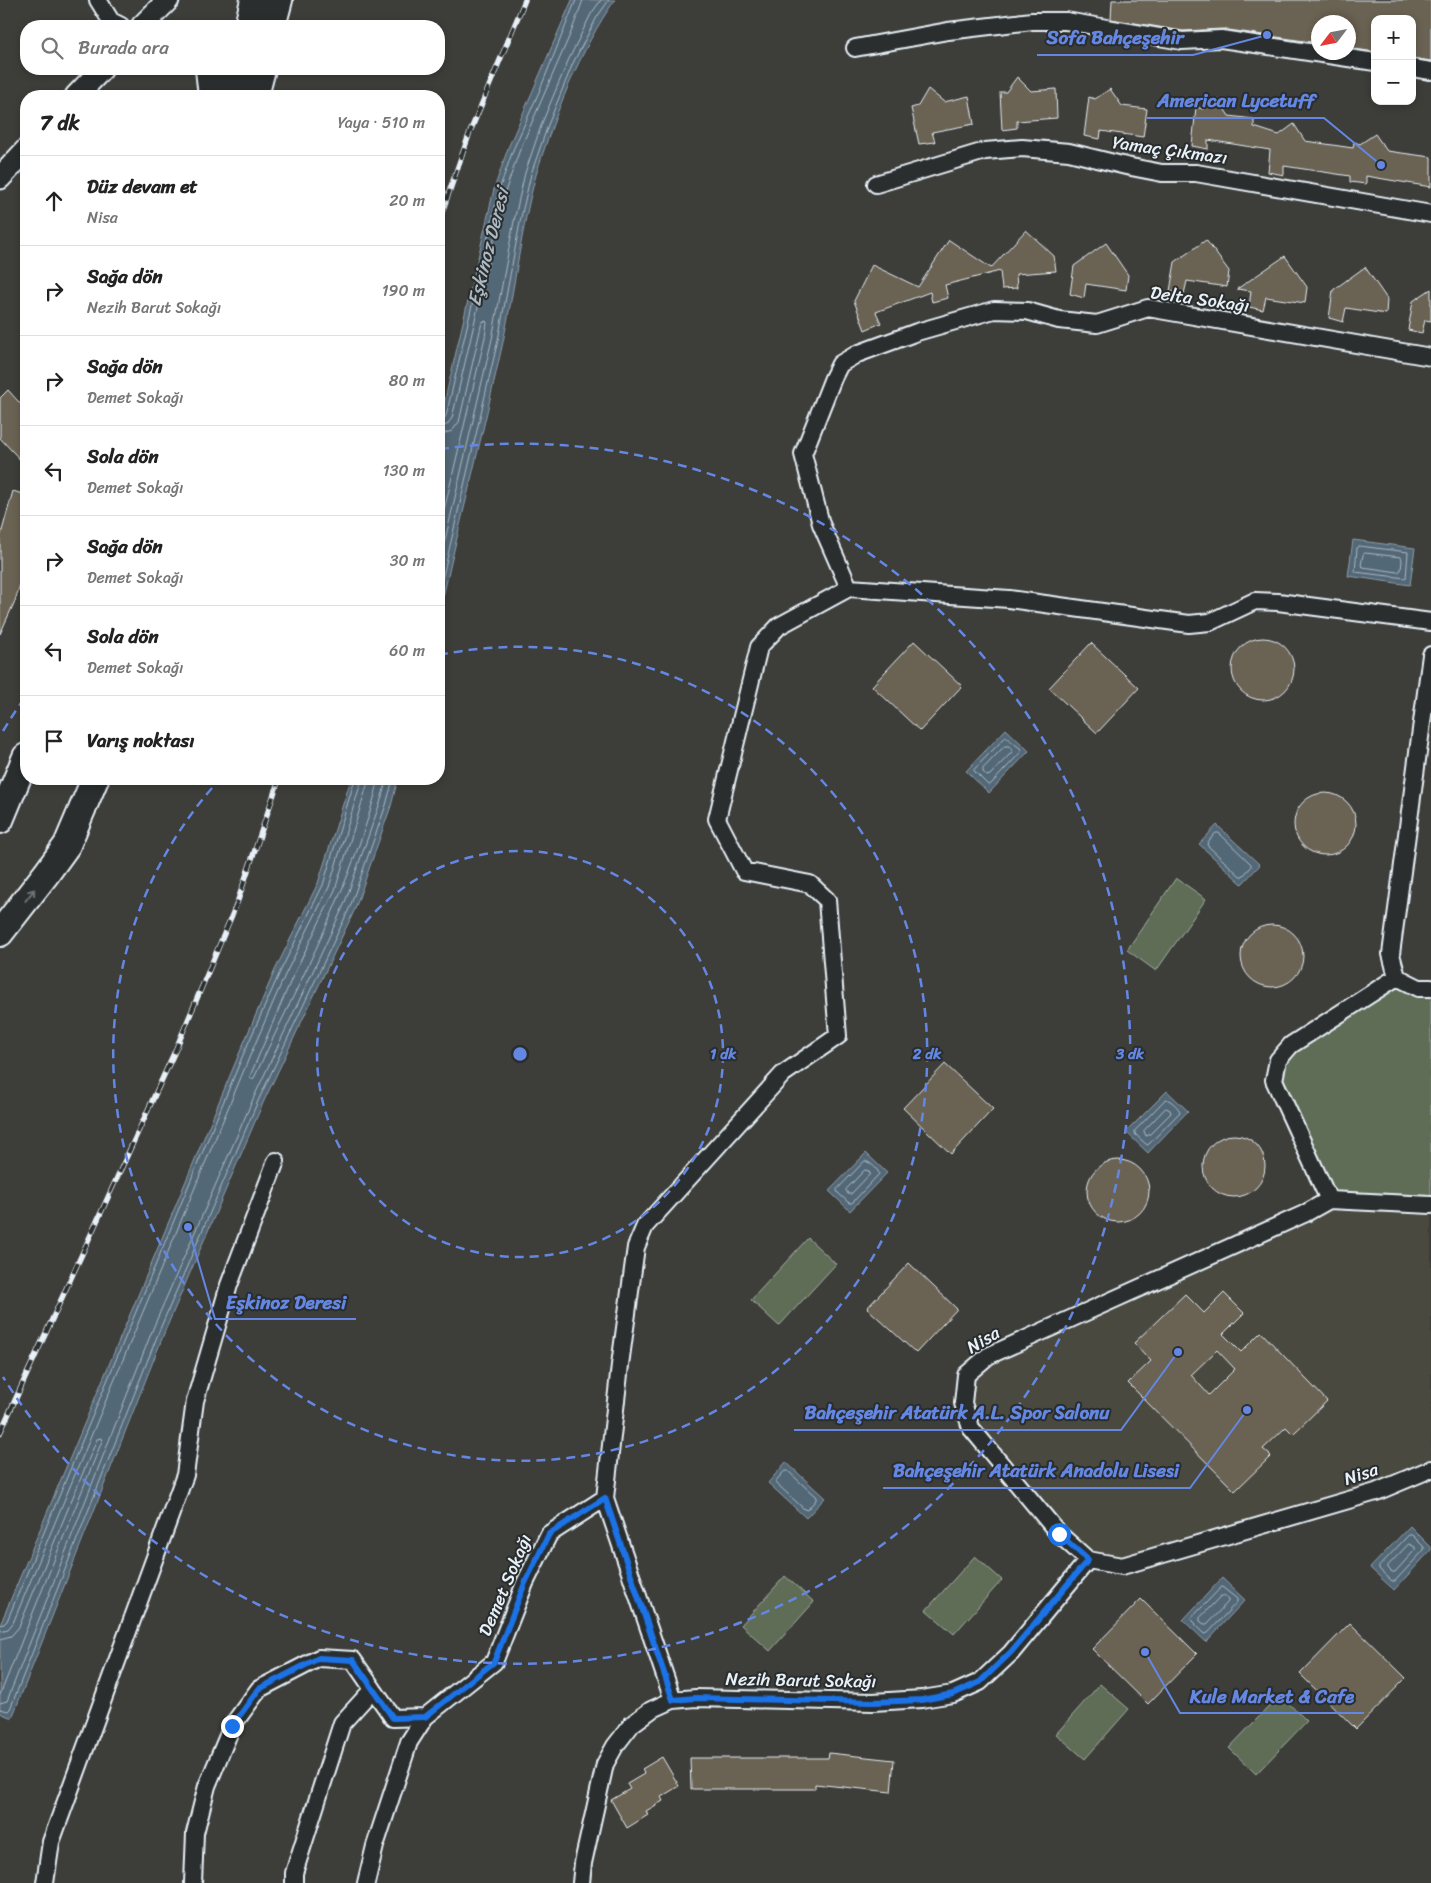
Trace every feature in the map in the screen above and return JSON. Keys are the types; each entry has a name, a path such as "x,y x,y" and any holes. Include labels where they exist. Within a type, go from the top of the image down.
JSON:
{"main road":[{"path":"249,20 254,0"},
{"path":"274,20 279,0"},
{"path":"209,75 211,90"},
{"path":"232,90 235,75"},
{"path":"257,90 260,75"},
{"path":"0,820 20,772"},
{"path":"0,933 67,845 93,785"}],"street":[{"path":"98,0 110,20"},
{"path":"148,20 168,0"},
{"path":"855,48 948,31 1032,20 1066,21 1182,41 1221,39 1371,61"},
{"path":"1416,69 1431,71"},
{"path":"82,90 96,75"},
{"name":"Yamaç Çıkmazı","path":"876,184 985,151 1022,148 1069,152 1162,173 1196,173 1431,214"},
{"path":"0,178 20,156"},
{"name":"Delta Sokağı","path":"849,588 821,524 803,454 840,364 856,354 917,332 994,310 1027,311 1059,320 1097,324 1148,308 1431,357"},
{"path":"673,1700 605,1498 636,1247 645,1226 784,1074 838,1036 827,900 810,884 744,871 717,819 759,646 779,626 849,588 1009,599 1189,624 1210,622 1255,601 1278,602 1431,622"},
{"path":"1431,655 1390,954 1397,977 1419,988 1431,988"},
{"path":"1397,977 1291,1044 1278,1060 1274,1080 1329,1200 1431,1206"},
{"path":"45,1883 51,1842 185,1475 195,1401 229,1285 276,1161"},
{"name":"Nisa","path":"1329,1200 1304,1214 988,1356 966,1375 963,1403 971,1428 1059,1534 1088,1560 1122,1566 1376,1492 1431,1469"},
{"name":"Demet Sokağı","path":"366,1883 375,1846 396,1778 410,1742 425,1717 494,1662 525,1583 549,1534 605,1498"},
{"name":"Nezih Barut Sokağı","path":"581,1883 583,1863 604,1764 632,1724 651,1710 673,1700 696,1698 874,1702 922,1700 953,1694 980,1682 1011,1652 1088,1560"},
{"path":"193,1883 195,1833 207,1786 232,1726 259,1689 319,1658 353,1660 393,1718 425,1717"},
{"path":"294,1883 294,1873 342,1723 373,1689"}],"shaded area":[{"path":"1329,1200 1431,1205 1431,1469 1156,1556 1088,1560 971,1428 966,1375"}],"green space":[{"path":"1176,878 1206,899 1156,971 1127,950"},
{"path":"1397,977 1431,988 1431,1205 1329,1200 1274,1080 1278,1060"},
{"path":"808,1238 836,1264 779,1326 751,1300"},
{"path":"975,1556 1002,1580 954,1634 926,1610"},
{"path":"785,1576 814,1602 770,1651 741,1625"},
{"path":"1100,1684 1129,1709 1085,1759 1056,1734"},
{"path":"1280,1695 1307,1721 1256,1774 1229,1748"}],"water":[{"path":"572,0 615,0 591,39 569,84 536,175 526,216 503,342 445,589 445,399 494,189 508,148"},
{"path":"1353,540 1415,548 1410,585 1348,576"},
{"path":"1006,729 1029,751 989,793 966,771"},
{"path":"349,785 396,785 355,909 263,1103 165,1331 12,1718 0,1713 0,1625 275,970 318,883"},
{"path":"1217,825 1260,865 1242,884 1199,844"},
{"path":"1167,1091 1188,1111 1148,1153 1126,1132"},
{"path":"866,1153 887,1173 850,1211 829,1191"},
{"path":"786,1462 825,1498 806,1518 768,1483"},
{"path":"1410,1526 1431,1547 1431,1550 1394,1590 1370,1568"},
{"path":"1222,1578 1245,1600 1206,1642 1183,1620"}],"building":[{"path":"1112,0 1431,0 1431,61 1416,59 1416,15 1371,15 1371,51 1356,49 1356,15 1311,15 1311,42 1222,29 1183,31 1111,19"},
{"path":"1017,77 1031,91 1056,89 1057,118 1017,121 1017,128 1002,130 1000,92 1006,92"},
{"path":"928,89 944,102 969,96 974,124 932,132 935,142 919,144 911,108 918,106"},
{"path":"1110,89 1122,106 1147,109 1143,137 1101,131 1100,139 1084,136 1089,97 1095,99"},
{"path":"1218,99 1229,116 1254,119 1254,127 1279,135 1294,124 1305,141 1353,148 1354,142 1360,144 1375,134 1387,151 1431,157 1431,187 1366,176 1366,184 1350,182 1350,176 1284,166 1284,175 1268,172 1270,150 1208,140 1208,149 1192,146 1196,107 1203,109"},
{"path":"1026,230 1054,256 1056,271 1016,274 1017,288 1002,289 1000,271 945,285 948,298 932,302 930,292 876,312 881,323 865,330 854,301 872,265 918,287 949,240 991,268"},
{"path":"1206,240 1229,271 1227,287 1187,281 1184,294 1170,291 1175,262"},
{"path":"1106,243 1128,275 1126,290 1086,284 1084,298 1070,294 1074,266"},
{"path":"1285,256 1307,287 1305,303 1266,297 1263,310 1249,307 1251,291 1237,289"},
{"path":"1365,267 1387,299 1386,314 1346,308 1343,322 1329,318 1333,290"},
{"path":"1431,289 1431,321 1425,320 1422,333 1408,330 1413,301"},
{"path":"8,390 20,403 20,460 0,438 0,398"},
{"path":"13,491 20,493 20,584 15,601 0,634 0,538"},
{"path":"1257,638 1269,638 1285,647 1292,657 1294,669 1292,681 1285,691 1269,700 1257,700 1246,695 1237,686 1232,675 1232,663 1237,652 1246,643"},
{"path":"914,641 962,686 920,731 872,686"},
{"path":"1091,643 1139,688 1097,733 1049,688"},
{"path":"1319,793 1331,793 1347,802 1354,812 1356,824 1354,836 1347,846 1331,855 1319,855 1308,850 1299,841 1294,830 1294,818 1299,807 1308,798"},
{"path":"1266,925 1278,925 1294,934 1301,944 1303,956 1301,968 1294,978 1278,987 1266,987 1255,982 1246,973 1241,962 1241,950 1246,939 1255,930"},
{"path":"945,1064 993,1109 951,1154 903,1108"},
{"path":"1228,1135 1240,1135 1256,1144 1263,1154 1265,1166 1263,1178 1256,1188 1240,1197 1228,1197 1217,1192 1208,1183 1203,1172 1203,1160 1208,1149 1217,1140"},
{"path":"1112,1160 1124,1160 1140,1169 1147,1179 1149,1191 1147,1203 1140,1213 1124,1222 1112,1222 1101,1217 1092,1208 1087,1197 1087,1185 1092,1174 1101,1165"},
{"path":"909,1263 957,1309 916,1353 867,1308"},
{"path":"1224,1293 1244,1313 1223,1334 1241,1352 1261,1332 1327,1401 1293,1434 1286,1427 1263,1449 1271,1456 1235,1491 1128,1383 1151,1361 1134,1343 1185,1294 1204,1313","holes":["1217,1350 1235,1369 1209,1395 1191,1375"]},
{"path":"1141,1599 1197,1654 1148,1704 1092,1649"},
{"path":"1350,1623 1406,1678 1356,1729 1300,1674"},
{"path":"829,1753 894,1760 891,1792 815,1784 815,1789 691,1789 690,1758 828,1758"},
{"path":"662,1757 679,1786 661,1797 663,1801 646,1811 648,1815 627,1828 611,1800 630,1789 627,1784 644,1774 642,1769"}],"railway":[{"path":"445,204 470,132 525,0"},
{"path":"0,1433 175,1051 237,903 277,785"}],"place":[{"name":"Sofa Bahçeşehir","path":"1267,35"},
{"name":"American Lycetuff","path":"1381,165"},
{"name":"Eşkinoz Deresi","path":"188,1227"},
{"name":"Bahçeşehir Atatürk A.L. Spor Salonu","path":"1178,1352"},
{"name":"Bahçeşehir Atatürk Anadolu Lisesi","path":"1247,1410"},
{"name":"Kule Market & Cafe","path":"1145,1652"}],"route":[{"path":"232,1726 259,1689 319,1658 353,1660 393,1718 425,1717 494,1662 525,1583 549,1534 605,1498 673,1700 696,1698 874,1702 922,1700 953,1694 980,1682 1011,1652 1088,1560 1059,1534"}]}
